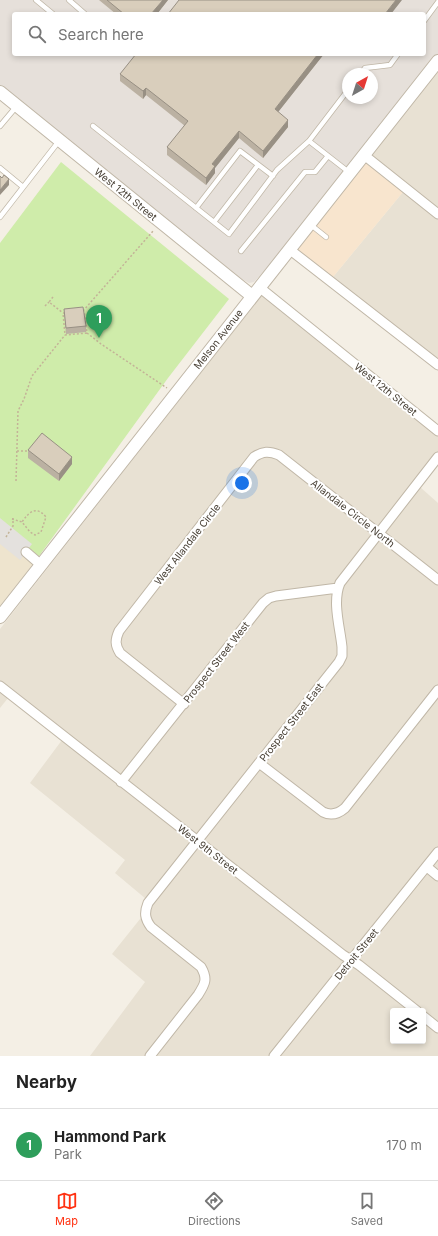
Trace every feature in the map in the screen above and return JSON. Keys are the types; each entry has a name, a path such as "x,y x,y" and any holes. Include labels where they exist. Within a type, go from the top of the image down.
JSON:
{"street":[{"name":"Melson Avenue","path":"0,617 438,62"},
{"name":"West 12th Street","path":"0,92 256,292 438,431"},
{"path":"364,155 438,214"},
{"path":"289,249 438,365"},
{"name":"Allandale Circle North","path":"266,451 279,455 438,580"},
{"name":"West Allandale Circle","path":"184,704 120,654 116,648 118,631 254,457 266,451"},
{"path":"338,588 343,578 438,457"},
{"path":"26,552 41,565"},
{"name":"Prospect Street West","path":"121,782 184,704 262,603 269,598 276,596 338,588"},
{"name":"Prospect Street East","path":"150,1056 198,995 205,985 205,979 201,967 151,927 147,922 145,911 148,903 339,662 342,656 342,647 337,607 338,588"},
{"name":"West 9th Street","path":"0,686 121,782 413,1008"},
{"path":"259,762 322,812 334,814 340,812 345,808 438,690"},
{"name":"Detroit Street","path":"277,1053 438,852"},
{"path":"427,866 438,876"},
{"path":"426,1018 438,1028"},
{"path":"277,1053 287,1056"}],"lane":[{"path":"36,0 51,12"},
{"path":"69,0 83,12"},
{"path":"426,18 438,2"},
{"path":"365,68 390,64 396,56"},
{"path":"93,126 229,234 277,170 309,141 342,98"},
{"path":"0,126 17,105"},
{"path":"0,217 60,140"},
{"path":"309,141 350,173"},
{"path":"196,208 240,151 273,176"},
{"path":"241,251 305,172 315,172 328,156"},
{"path":"214,222 258,165"},
{"path":"0,168 23,187"},
{"path":"309,224 326,237"}],"path":[{"path":"77,312 84,311 155,228"},
{"path":"45,306 53,297"},
{"path":"49,302 63,313 70,312"},
{"path":"84,311 87,333"},
{"path":"16,481 18,411 32,376 65,335 63,313"},
{"path":"65,335 87,333 167,388"},
{"path":"16,451 31,451 32,453"},
{"path":"6,537 13,526 13,519 22,522 30,532 36,535 41,532 46,517 42,512 36,510 29,513 22,522"}],"shaded area":[{"path":"0,0 438,0 438,54 285,249 254,282 249,283 229,272 0,87"},
{"path":"438,68 438,359 333,277 403,192 364,162"},
{"path":"364,162 403,192 333,277 295,248"},
{"path":"262,295 438,435 438,464 420,487 438,503 438,1056 90,1056 145,982 112,954 152,904 115,873 125,860 30,783 62,740 8,698 0,708 0,629"},
{"path":"0,518 32,544 20,560 0,544"},
{"path":"0,535 34,563 0,606"}],"green space":[{"path":"61,162 229,299 168,378 34,563 0,535 0,243"}],"building":[{"path":"107,0 163,0 153,12 122,12"},
{"path":"179,0 396,0 387,12 170,12"},
{"path":"134,56 316,56 275,109 288,120 263,151 239,131 212,164 215,166 206,178 167,147 188,121 146,88 143,91 120,74"},
{"path":"4,175 9,179 0,190 0,176 2,178"},
{"path":"83,307 86,326 66,328 64,309"},
{"path":"42,433 72,457 59,474 28,450"}],"place":[{"name":"Hammond Park","path":"99,338"}]}
